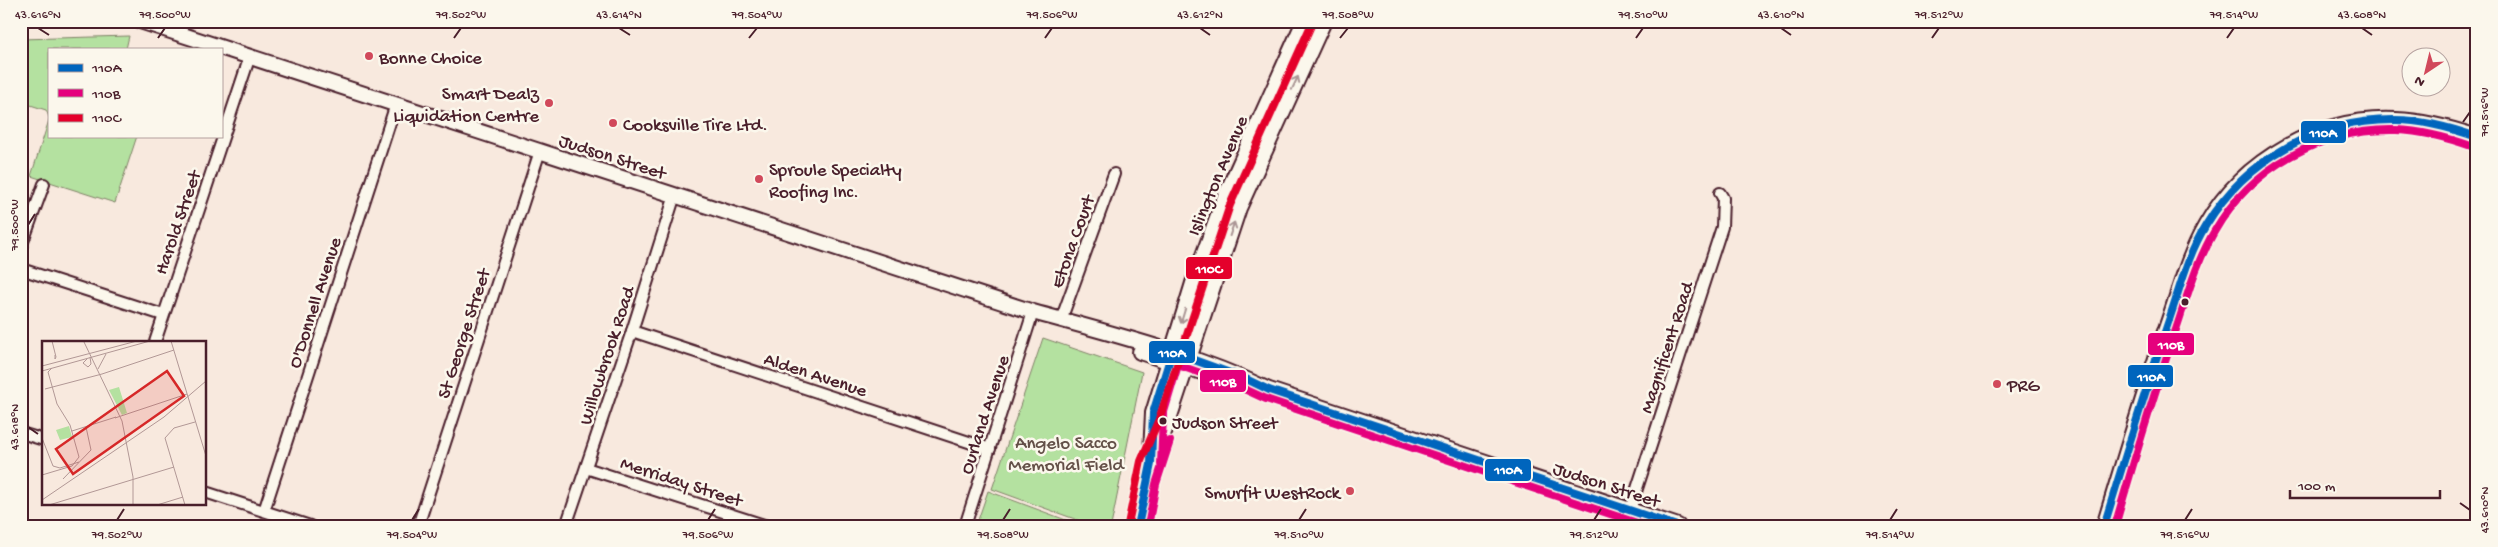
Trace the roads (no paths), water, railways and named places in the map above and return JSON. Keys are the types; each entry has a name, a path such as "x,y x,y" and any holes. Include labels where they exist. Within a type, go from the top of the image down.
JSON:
{"main road":[{"name":"Judson Street","path":"140,21 1068,322 1101,338 1244,378 1269,390 1678,526"},
{"name":"Islington Avenue","path":"1138,526 1151,464 1153,413 1194,280 1224,199 1304,21"},
{"name":"Islington Avenue","path":"1151,464 1168,422 1186,362 1240,208 1324,21"},
{"path":"2104,526 2159,348 2192,252 2207,223 2230,191 2247,174 2288,146 2325,130 2346,124 2370,120 2417,122 2444,126 2477,137"}],"street":[{"name":"Harold Street","path":"155,341 250,56"},
{"name":"O'Donnell Avenue","path":"264,511 396,104"},
{"name":"St George Street","path":"418,526 540,151"},
{"name":"Etona Court","path":"1068,322 1114,174"},
{"path":"21,247 44,184"},
{"name":"Magnificent Road","path":"1630,510 1722,227 1723,198 1720,193"},
{"name":"Willowbrook Road","path":"566,526 632,331 675,195"},
{"path":"21,269 163,315"},
{"name":"Ourland Avenue","path":"965,526 1033,312"},
{"name":"Alden Avenue","path":"632,331 990,449"},
{"path":"21,433 42,439"},
{"name":"Merriday Street","path":"586,468 766,526"},
{"path":"206,492 310,526"}],"place":[{"name":"Bonne Choice","path":"369,56"},
{"name":"Smart Dealz Liquidation Centre","path":"549,103"},
{"name":"Cooksville Tire Ltd.","path":"613,123"},
{"name":"Sproule Specialty Roofing Inc.","path":"759,179"},
{"name":"PRG","path":"1997,384"},
{"name":"Judson Street","path":"1163,421"},
{"name":"Smurfit WestRock","path":"1350,491"}],"park label":[{"name":"Angelo Sacco Memorial Field","path":"1066,452"}]}
